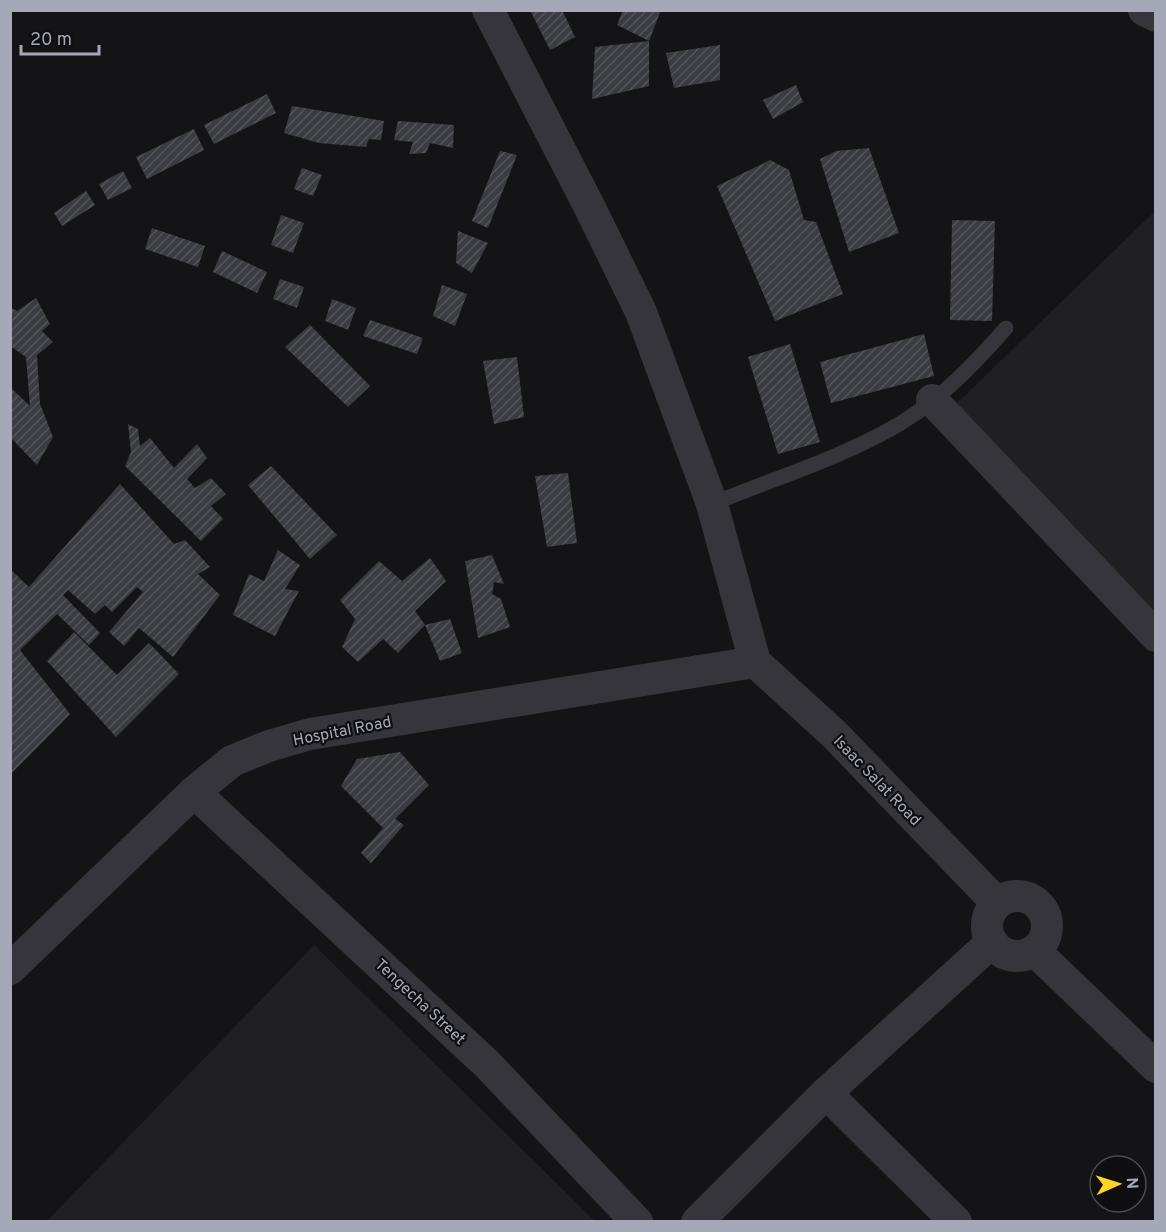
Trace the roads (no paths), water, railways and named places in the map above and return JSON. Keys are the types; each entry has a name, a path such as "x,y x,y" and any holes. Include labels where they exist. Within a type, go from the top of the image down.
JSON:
{"street":[{"path":"488,10 590,206 641,312 712,504 755,662"},
{"path":"1144,10 1155,16"},
{"path":"932,400 1155,636"},
{"name":"Hospital Road","path":"10,969 194,792 232,761 269,746 309,734 755,662"},
{"name":"Isaac Salat Road","path":"755,662 834,734 997,903"},
{"name":"Tengecha Street","path":"194,792 487,1064 637,1221"},
{"path":"1016,896 1036,902 1043,909 1048,930 1045,940 1035,951 1015,956 1005,954 992,942 988,922 997,903 1016,896"},
{"path":"697,1221 826,1093 992,942"},
{"path":"1035,951 1155,1067"},
{"path":"826,1093 956,1221"}],"lane":[{"path":"712,504 855,446 903,422 968,370 1006,327"}]}
